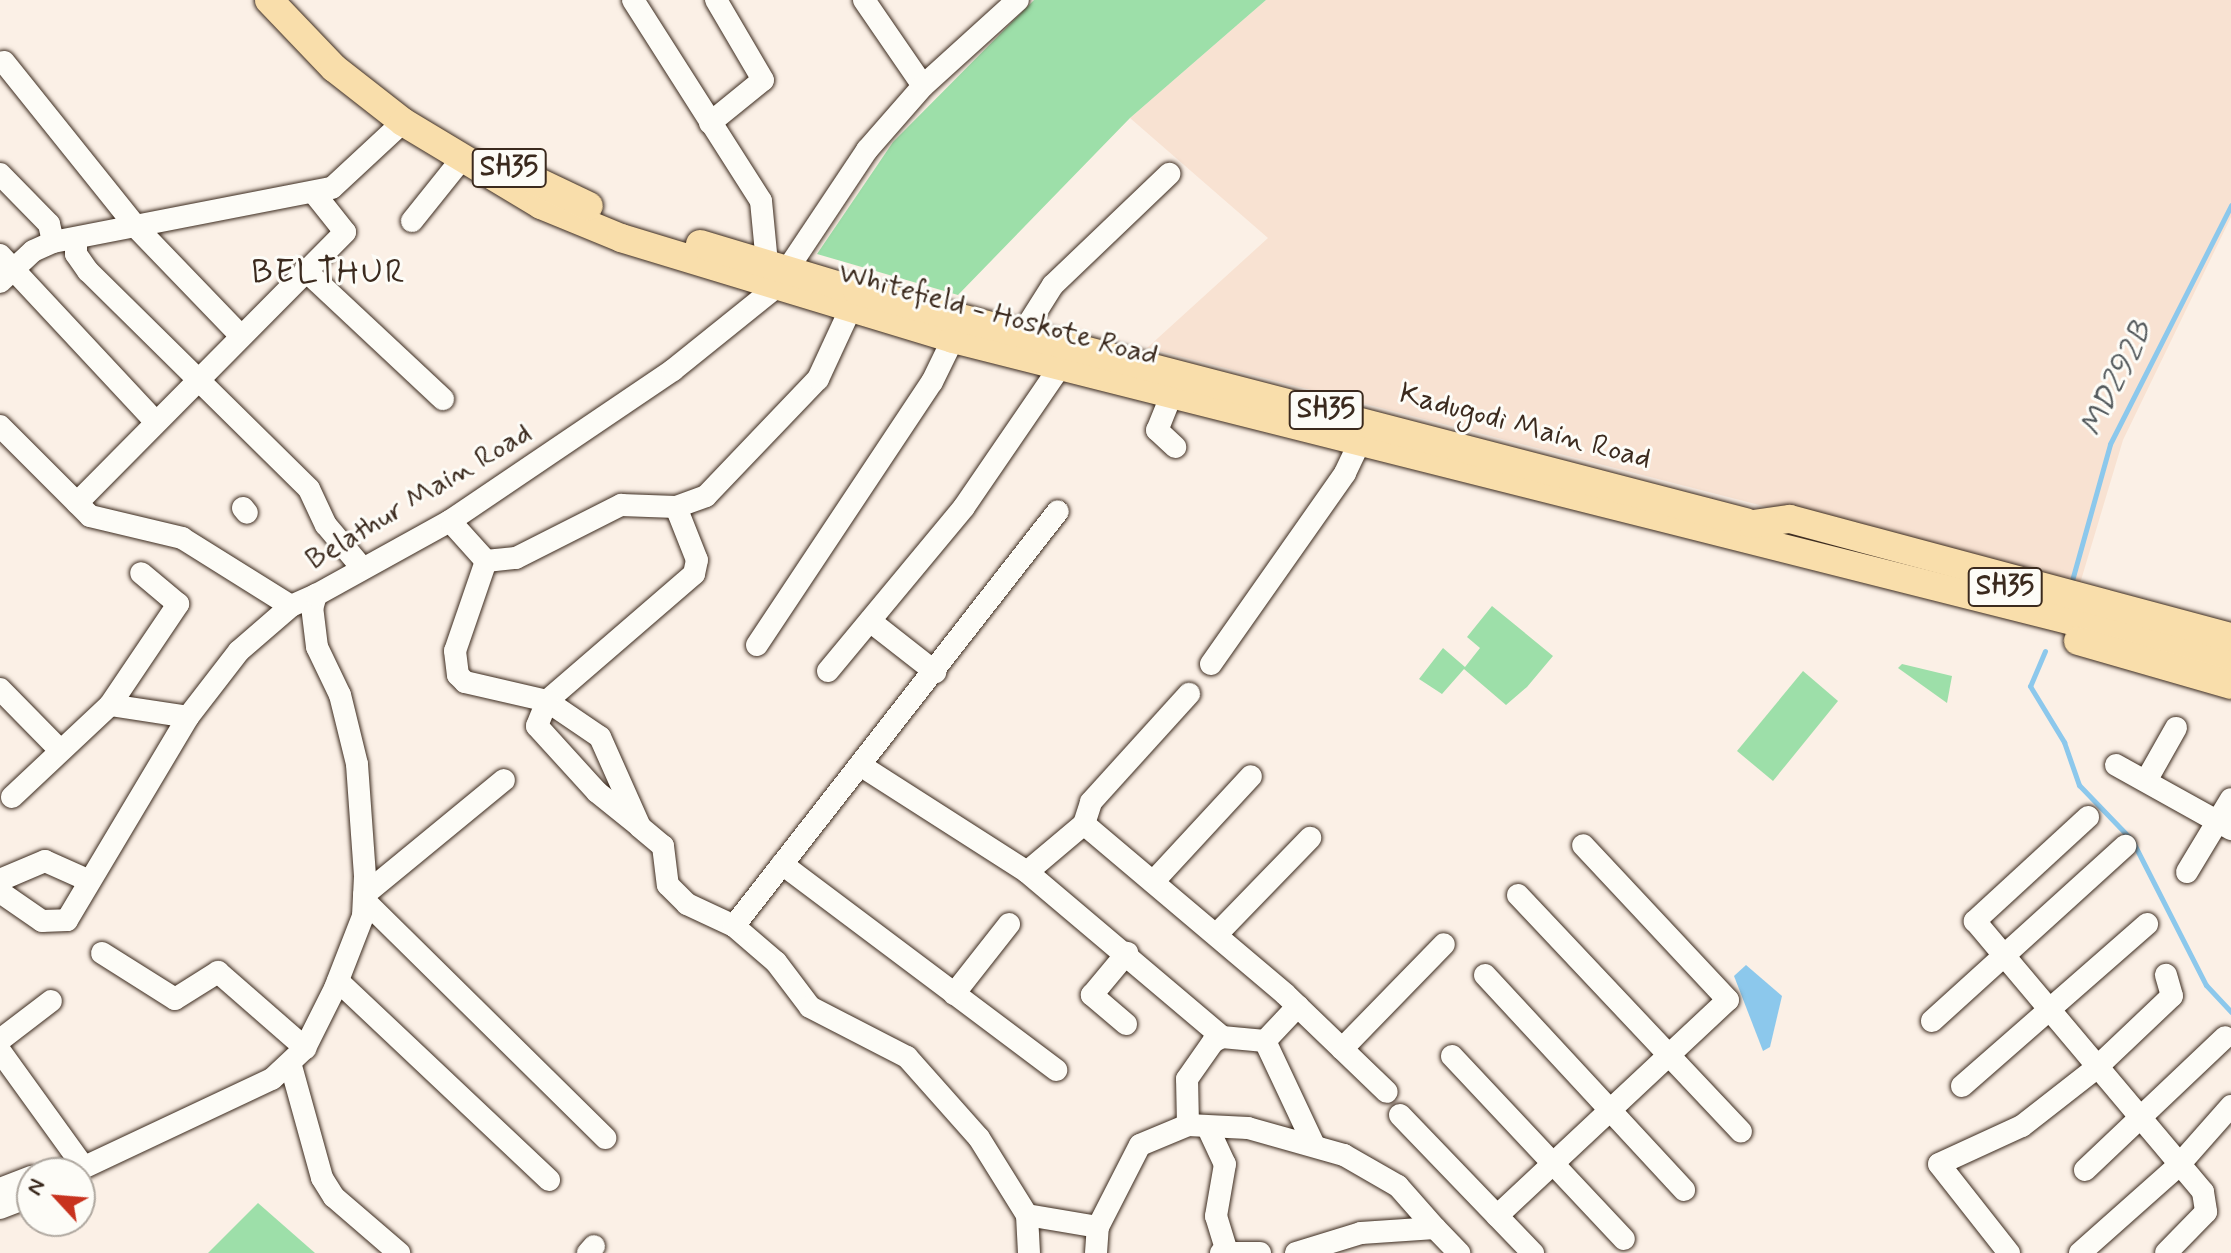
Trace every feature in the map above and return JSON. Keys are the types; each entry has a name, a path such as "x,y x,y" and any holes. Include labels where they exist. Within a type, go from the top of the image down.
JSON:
{"main road":[{"name":"Whitefield - Hoskote Road","path":"269,0 334,68 403,122 460,161 578,221 776,274 849,312 1171,396 1365,434"},
{"name":"Kadugodi Main Road","path":"292,0 349,60 492,160 623,220 776,274 1022,334 1365,434 1764,535"},
{"path":"2231,637 1790,519 1764,535 1776,562 2231,685"},
{"name":"SH35","path":"1764,535 2231,646"},
{"name":"SH35","path":"1764,535 2231,661"}],"street":[{"path":"633,0 761,201 776,274"},
{"path":"710,123 763,80 716,0"},
{"path":"864,0 923,86"},
{"name":"Belathur Main Road","path":"96,1161 291,1066 305,1048 338,981 364,898 357,764 340,695 317,647 312,609 316,595 450,521 673,370 776,274 867,150 923,86 1018,0"},
{"path":"4,62 137,228 239,334"},
{"path":"154,420 4,269 53,242 76,241 332,188 403,122"},
{"path":"412,221 460,161"},
{"path":"0,174 49,224 53,242"},
{"path":"1022,334 1053,285 1169,174"},
{"path":"77,503 197,375 345,230 314,193"},
{"path":"76,241 76,254 88,271 197,375 309,489 326,525 363,569"},
{"path":"305,270 443,399"},
{"path":"486,561 516,558 621,505 676,507 706,496 818,379 849,312"},
{"path":"757,645 932,382 953,339"},
{"path":"828,671 964,507 1060,367"},
{"path":"1171,396 1157,430 1175,447"},
{"path":"0,426 95,518 182,538 291,606"},
{"path":"1211,664 1365,434"},
{"path":"676,507 697,560 694,574 547,701 537,726 597,792 663,846 668,885 677,895 734,926 776,962 810,1007 907,1057 979,1138 1027,1215 1029,1253"},
{"path":"734,926 1058,511"},
{"path":"450,521 486,561"},
{"path":"486,561 455,651 458,675 465,682 547,701 600,737 640,827"},
{"path":"12,797 58,748 110,705 178,604 141,573"},
{"path":"0,892 42,921 61,925 188,717 239,651 291,606 316,595"},
{"path":"870,621 935,672"},
{"path":"0,689 58,748"},
{"path":"1027,872 1084,824 1091,802 1189,694"},
{"path":"110,705 188,717"},
{"path":"2146,781 2176,728"},
{"path":"860,765 1027,872 1127,953 1222,1037 1265,1041"},
{"path":"2116,765 2224,825"},
{"path":"1153,882 1251,776"},
{"path":"504,780 364,898 605,1138"},
{"path":"2187,872 2224,825 2231,799"},
{"path":"2088,817 1975,921 2207,1202 2206,1212 2166,1253"},
{"path":"1084,824 1217,934 1298,1006 1387,1092"},
{"path":"1217,934 1310,838"},
{"path":"1497,1216 1728,1000 1583,845"},
{"path":"1932,1021 2125,846"},
{"path":"0,880 45,861 90,881"},
{"path":"782,864 1056,1070"},
{"path":"1518,895 1741,1132"},
{"path":"954,994 1009,924"},
{"path":"1962,1086 2045,1008 2147,924"},
{"path":"1342,1049 1444,944"},
{"path":"102,953 175,999 218,972 305,1048"},
{"path":"1126,1024 1092,995 1127,953"},
{"path":"1485,975 1684,1190"},
{"path":"2009,1253 1939,1164 2022,1126 2095,1069 2172,996 2166,975"},
{"path":"338,981 549,1180"},
{"path":"0,1040 51,1001"},
{"path":"1265,1041 1298,1006"},
{"path":"1222,1037 1187,1079 1198,1126 1225,1164 1216,1216 1225,1253 1260,1253"},
{"path":"2085,1170 2225,1037"},
{"path":"1265,1041 1313,1143"},
{"path":"0,1051 69,1157"},
{"path":"1452,1056 1624,1239"},
{"path":"291,1066 322,1178 343,1206 399,1253"},
{"path":"2080,1253 2178,1166 2231,1106"},
{"path":"1400,1115 1533,1253"},
{"path":"1096,1253 1098,1227 1140,1145 1198,1126 1248,1128 1313,1143 1387,1178 1459,1253"},
{"path":"1027,1215 1098,1227"},
{"path":"1296,1253 1361,1233 1435,1228"}],"shaded area":[{"path":"1266,0 2231,0 2231,217 2123,440 2079,587 1147,348 1268,238 1130,118"}],"green space":[{"path":"1034,0 1266,0 1130,118 958,295 817,254 893,142"},
{"path":"1492,606 1553,656 1527,687 1506,705 1464,669 1442,694 1419,679 1443,648 1465,667 1480,648 1467,637"},
{"path":"1902,664 1952,676 1947,703 1898,668"},
{"path":"1803,671 1838,701 1773,781 1737,751"},
{"path":"258,1203 315,1253 208,1253"}],"water":[{"path":"1746,965 1782,996 1770,1047 1763,1051 1734,976"}],"waterway":[{"name":"MD292B","path":"2071,584 2110,444 2231,205"},
{"name":"MD292B","path":"2045,651 2030,686 2064,742 2079,785 2132,840 2206,985 2231,1012"}],"district":[{"name":"BELTHUR","path":"329,273"}]}
